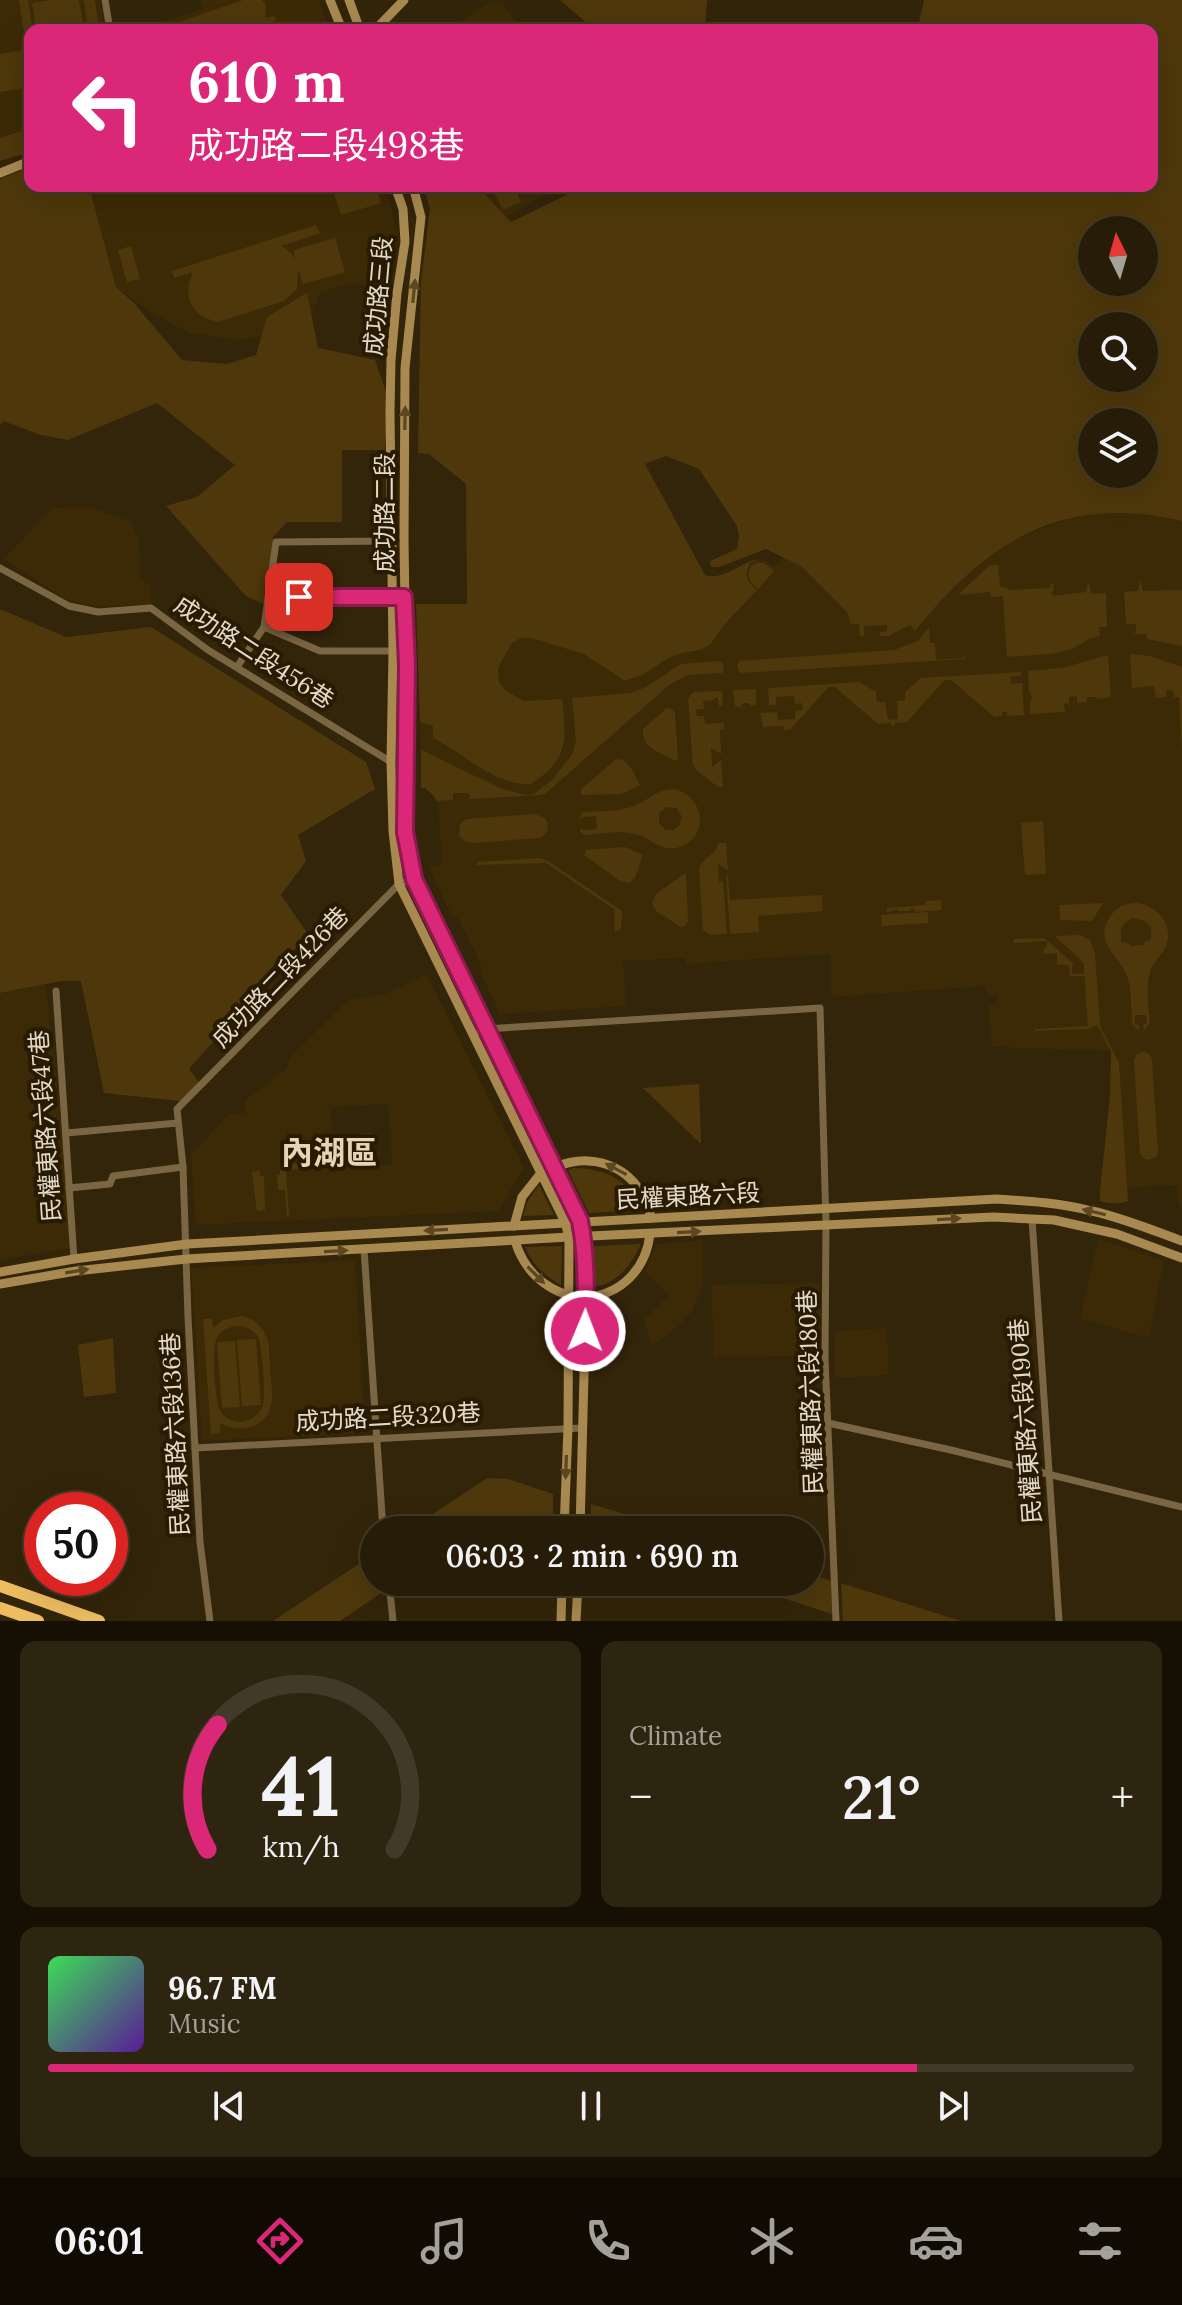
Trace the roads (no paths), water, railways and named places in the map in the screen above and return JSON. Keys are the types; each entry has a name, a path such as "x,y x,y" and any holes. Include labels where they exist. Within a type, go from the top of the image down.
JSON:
{"highway":[{"path":"0,1586 99,1621"},
{"path":"0,1608 38,1621"}],"main road":[{"path":"330,0 340,24"},
{"path":"349,0 358,24"},
{"path":"381,24 404,0"},
{"path":"0,173 24,163"},
{"name":"成功路三段","path":"390,412 391,360 405,242 403,209 397,192"},
{"name":"成功路三段","path":"405,368 421,217 415,192"},
{"name":"成功路二段","path":"405,368 405,832 414,879 580,1221 586,1297 580,1516"},
{"name":"成功路二段","path":"390,412 391,762 393,831 399,884 565,1222 569,1237 565,1516"},
{"path":"556,1167 574,1160 594,1160 621,1170 641,1190 651,1218"},
{"path":"514,1226 522,1197 541,1173"},
{"name":"民權東路六段","path":"0,1272 187,1244 997,1199 1045,1202 1092,1211 1182,1241"},
{"name":"民權東路六段","path":"0,1284 89,1269 186,1259 993,1217 1054,1220 1117,1234 1182,1258"},
{"path":"586,1297 609,1293 629,1279 644,1258 650,1234"},
{"path":"515,1241 524,1263 539,1280 570,1296"},
{"path":"561,1621 562,1596"},
{"path":"576,1621 577,1596"}],"street":[{"path":"105,0 109,24"},
{"path":"237,667 264,627 276,542 391,541"},
{"name":"成功路二段456巷","path":"0,568 69,606 98,612 151,608 208,650 391,762"},
{"path":"268,598 404,597"},
{"path":"264,627 320,651 406,651"},
{"name":"成功路二段426巷","path":"177,1109 399,884 414,879"},
{"name":"民權東路六段47巷","path":"56,991 74,1259"},
{"name":"民權東路六段180巷","path":"486,1029 820,1008 826,1209 825,1358 836,1621"},
{"path":"473,1035 486,1029"},
{"name":"民權東路六段136巷","path":"177,1109 183,1167 200,1542 210,1621"},
{"path":"66,1133 178,1123"},
{"path":"69,1188 110,1184 113,1176 183,1167"},
{"name":"民權東路六段190巷","path":"1032,1219 1059,1621"},
{"path":"364,1249 382,1516"},
{"path":"828,1423 1182,1507"},
{"name":"成功路二段320巷","path":"195,1448 582,1428"},
{"path":"391,1596 393,1621"}],"district":[{"name":"內湖區","path":"329,1152"}]}
